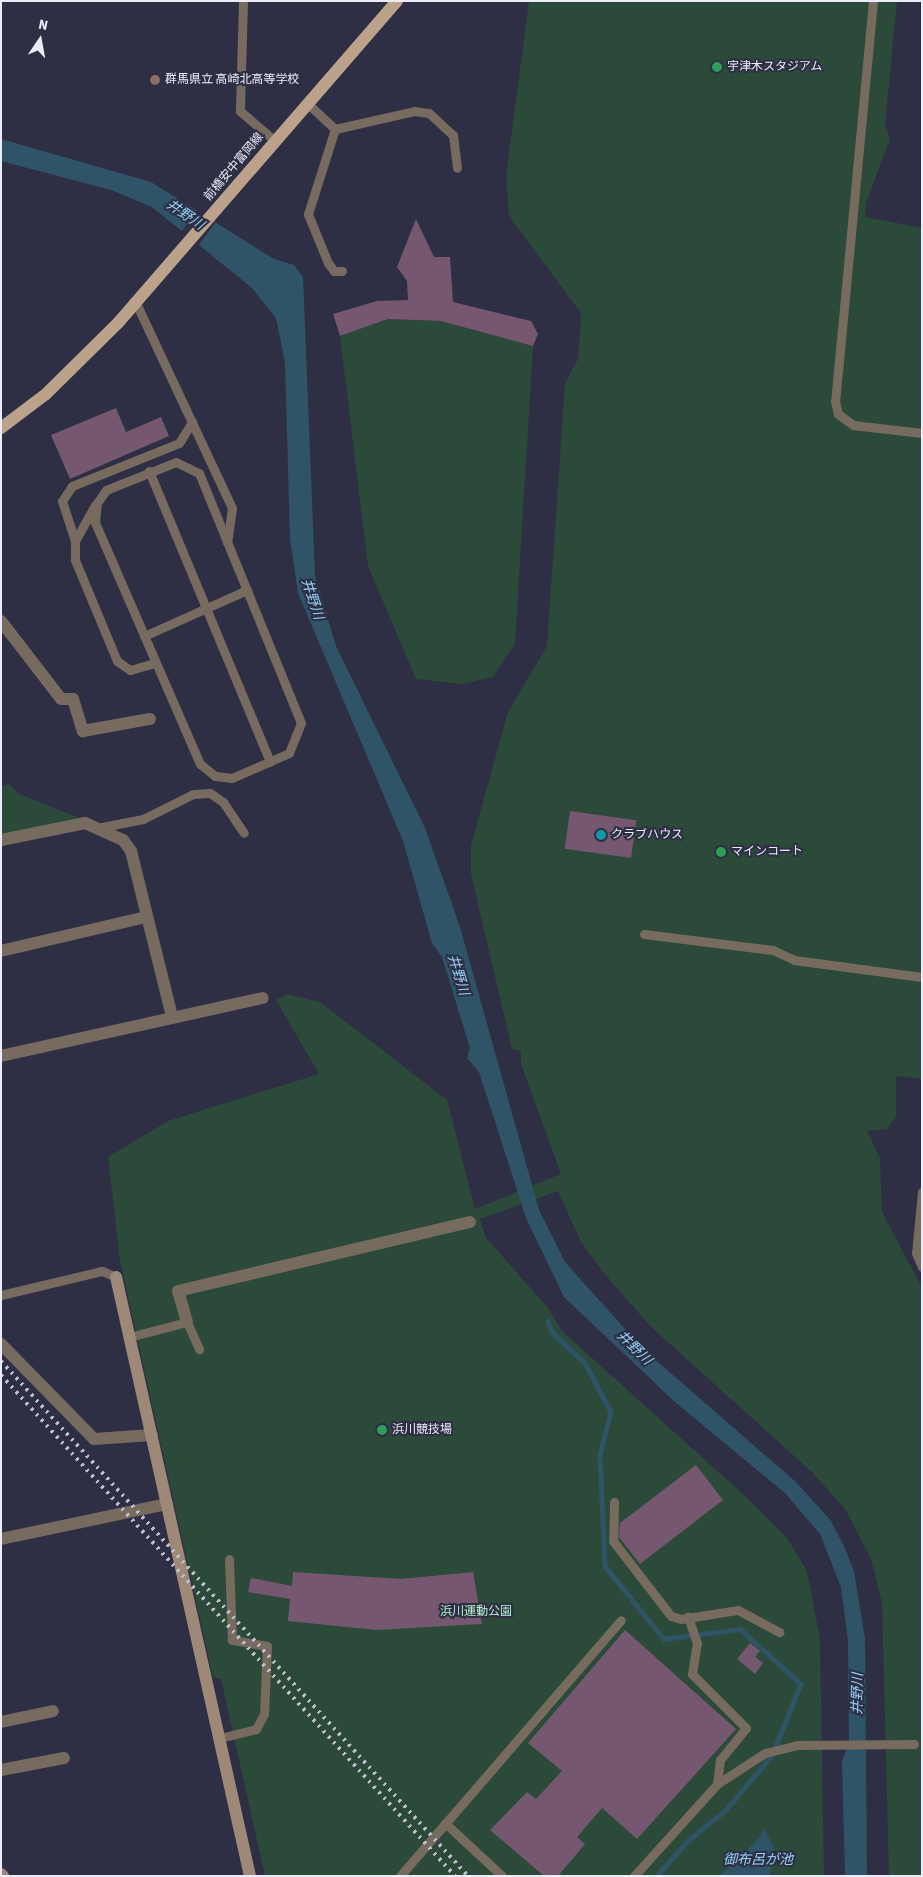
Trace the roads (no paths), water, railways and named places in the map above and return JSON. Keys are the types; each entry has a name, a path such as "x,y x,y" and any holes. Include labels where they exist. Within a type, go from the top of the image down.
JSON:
{"main road":[{"name":"前橋安中富岡線","path":"1,428 46,394 136,303 397,1"}],"street":[{"path":"1,620 61,700 73,699 83,731 150,719"},
{"path":"1,840 77,823 102,827 131,851 172,1017"},
{"path":"1,951 146,917"},
{"path":"1,1056 264,998"},
{"path":"187,1322 178,1291 470,1222"},
{"path":"116,1277 250,1876"},
{"path":"1,1344 94,1439 152,1435"},
{"path":"1,1539 167,1504"},
{"path":"1,1722 53,1711"},
{"path":"1,1770 64,1758"}],"lane":[{"path":"243,1 240,110 275,141"},
{"path":"872,1 835,401 838,414 853,425 922,433"},
{"path":"307,103 334,129"},
{"path":"334,129 414,111 429,113 453,135 457,168"},
{"path":"334,129 308,214 328,263 334,271 342,271"},
{"path":"136,303 232,508 227,543"},
{"path":"155,663 130,670 117,662 75,560 74,541 62,501 72,486 179,442 192,422"},
{"path":"74,541 97,503 106,490 176,462 199,473 301,723 289,753 232,778 207,772 155,663 94,522 97,503"},
{"path":"150,471 270,762"},
{"path":"144,636 247,590"},
{"path":"102,827 143,819 193,794 210,793 223,802 244,833"},
{"path":"644,934 773,950 794,960 922,977"},
{"path":"922,1192 916,1253 922,1267"},
{"path":"1,1295 102,1271 116,1277"},
{"path":"129,1337 187,1322 199,1349"},
{"path":"614,1502 613,1541 668,1613 688,1617 738,1610 779,1632"},
{"path":"220,1738 256,1729 264,1714 267,1646 232,1640 229,1559"},
{"path":"688,1617 694,1633 692,1674 746,1728 720,1760 716,1784"},
{"path":"400,1876 621,1620"},
{"path":"634,1876 716,1784 765,1753 797,1745 914,1744"},
{"path":"445,1823 502,1876"}],"water":[{"name":"井野川","path":"1,139 151,182 274,259 294,265 303,277 315,576 336,646 425,828 460,927 539,1210 565,1262 644,1350 796,1482 831,1521 844,1546 854,1571 865,1639 867,1876 845,1876 842,1761 849,1744 848,1640 841,1587 820,1534 785,1493 675,1402 564,1297 526,1218 479,1072 467,1058 470,1048 442,957 432,943 403,841 298,593 290,539 285,362 276,318 252,288 152,207 111,190 1,161"},
{"name":"御布呂が池","path":"763,1827 774,1847 770,1876 719,1876 760,1837"}],"waterway":[{"path":"548,1321 552,1332 585,1363 611,1412 600,1455 605,1566 664,1639 740,1629 801,1684 772,1756 726,1810 687,1842 657,1876"}],"railway":[{"path":"1,1361 468,1876"},
{"path":"1,1375 455,1876"}],"place":[{"name":"宇津木スタジアム","path":"717,67"},
{"name":"群馬県立 高崎北高等学校","path":"155,80"},
{"name":"クラブハウス","path":"601,835"},
{"name":"マインコート","path":"721,852"},
{"name":"浜川競技場","path":"382,1430"}],"park label":[{"name":"浜川運動公園","path":"476,1612"}]}
